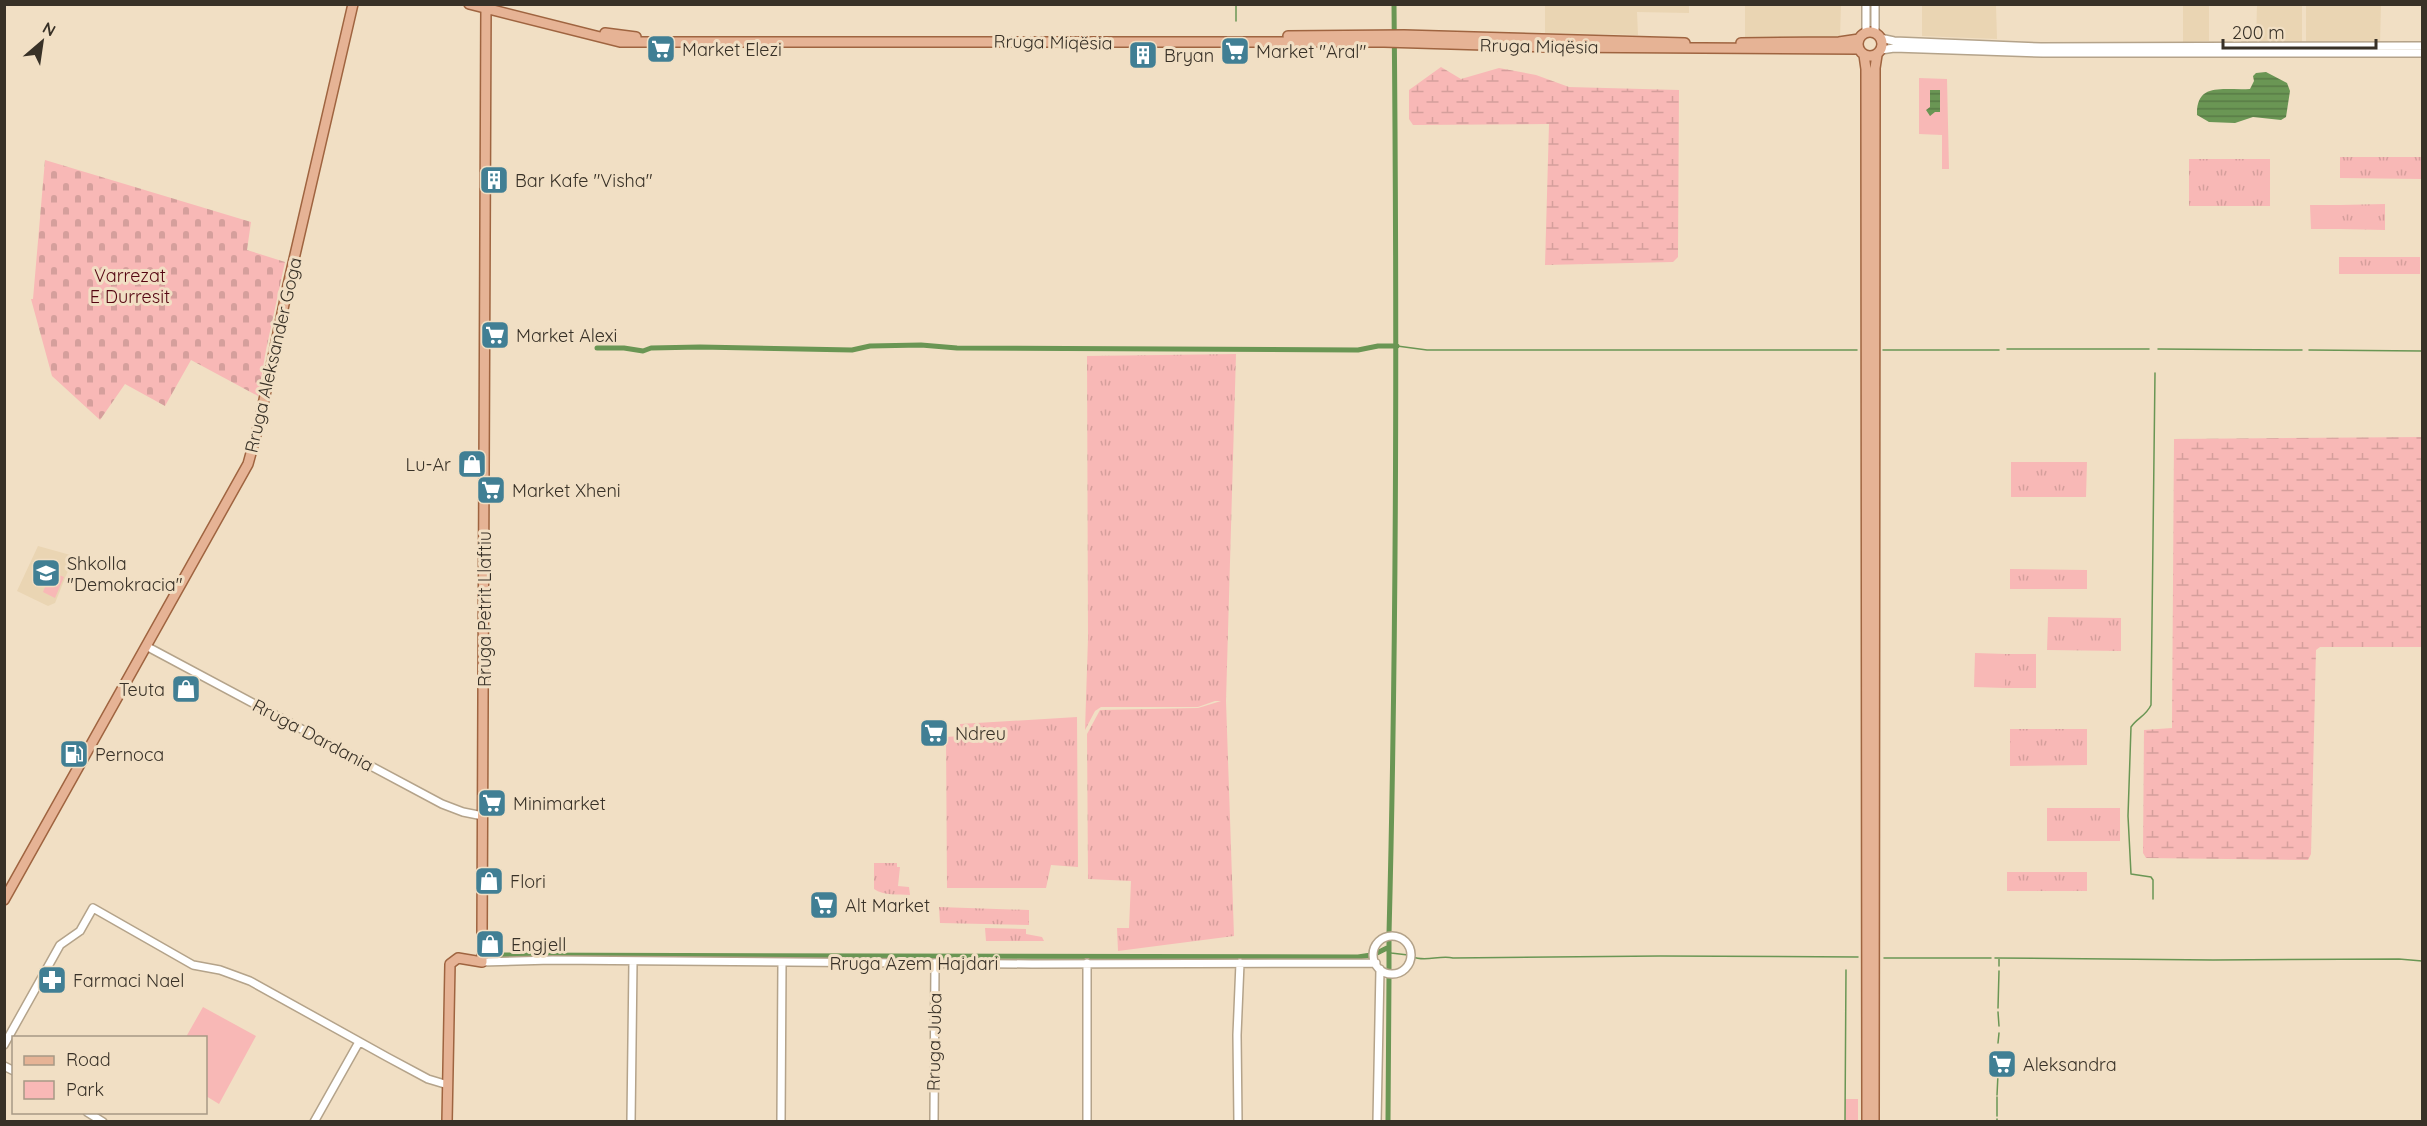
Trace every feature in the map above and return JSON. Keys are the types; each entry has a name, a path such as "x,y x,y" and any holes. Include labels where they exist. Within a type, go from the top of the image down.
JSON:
{"main road":[{"name":"Rruga Aleksander Goga","path":"4,900 248,464 259,424 290,276 353,4"},
{"name":"Rruga Miqësia","path":"469,4 488,6 601,32 640,37 1195,37 1698,43 1839,42 1870,35"},
{"name":"Rruga Petrit Llaftiu","path":"482,962 488,6"},
{"path":"1867,1122 1866,69 1861,52 1870,35"},
{"path":"1870,35 1879,52 1875,68 1874,1122"},
{"name":"Rruga Miqësia","path":"1400,39 1548,47 1861,52 1871,57 1879,52"},
{"name":"Rruga Azem Hajdari","path":"448,1086 450,969 453,959 482,962"},
{"path":"447,1122 448,1086"}],"street":[{"path":"1866,4 1870,35"},
{"path":"1870,35 1875,4"},
{"path":"1870,35 1894,41 2041,47 2422,46"},
{"path":"1879,52 1894,48 2031,53 2422,53"},
{"name":"Rruga Dardania","path":"146,646 442,804 483,816"},
{"path":"4,1045 60,945 80,931 93,908 193,965 220,970 250,981 359,1042 448,1086"},
{"name":"Rruga Azem Hajdari","path":"482,962 552,960 782,963 1240,963 1378,966 1387,973 1395,974 1405,969 1411,959 1407,944 1398,937 1383,939 1374,952 1378,966"},
{"path":"631,1122 633,962"},
{"path":"781,1122 782,963"},
{"name":"Rruga Juba","path":"934,1122 935,963"},
{"path":"1087,963 1087,1122"},
{"path":"1238,1122 1237,1035 1240,963"},
{"path":"1377,1122 1378,966"},
{"path":"314,1122 359,1042"},
{"path":"89,1114 103,1122"}],"shaded area":[{"path":"1545,5 1689,5 1689,13 1637,12 1638,35 1545,33"},
{"path":"1745,5 1841,5 1840,38 1745,37"},
{"path":"1922,5 1996,5 1997,39 1922,36"},
{"path":"2183,5 2209,5 2209,41 2183,42"},
{"path":"2257,5 2302,5 2302,42 2256,41"},
{"path":"2306,6 2381,6 2380,44 2306,42"},
{"path":"2266,72 2287,83 2290,91 2286,117 2281,120 2253,117 2235,123 2209,122 2197,115 2201,97 2207,92 2222,89 2250,89 2254,81 2253,76 2256,73"},
{"path":"1930,90 1940,90 1940,112 1935,112 1930,116 1926,110 1930,107"},
{"name":"Shkolla \"Demokracia\"","path":"38,546 74,556 55,603 48,606 17,591"}],"green space":[{"path":"1441,67 1461,79 1499,68 1536,75 1569,87 1679,90 1678,257 1673,262 1545,265 1549,124 1413,125 1409,119 1409,90"},
{"path":"1919,78 1947,79 1949,169 1942,169 1942,135 1919,134"},
{"path":"2340,157 2421,157 2421,179 2340,178"},
{"path":"2189,159 2270,159 2270,206 2189,206"},
{"name":"Varrezat E Durresit","path":"45,160 251,222 247,250 285,262 258,396 191,360 165,406 125,384 100,420 52,376 31,299 33,299"},
{"path":"2385,204 2385,230 2340,229 2340,205"},
{"path":"2310,205 2340,205 2340,229 2311,229"},
{"path":"2339,257 2420,257 2420,274 2339,274"},
{"path":"1236,354 1226,701 1234,936 1118,951 1117,928 1129,928 1131,881 1088,879 1087,734 1100,710 1198,708 1221,701 1198,707 1101,707 1095,711 1085,730 1088,638 1087,356"},
{"path":"2422,437 2422,647 2320,647 2316,650 2311,854 2308,860 2146,858 2143,853 2144,730 2172,728 2174,439"},
{"path":"2011,462 2087,462 2086,497 2011,497"},
{"path":"2010,569 2087,570 2087,589 2010,589"},
{"path":"51,572 64,577 55,598 43,592"},
{"path":"2048,617 2121,618 2121,651 2047,650"},
{"path":"1975,653 2005,654 2005,688 1974,687"},
{"path":"2005,654 2036,654 2036,688 2005,688"},
{"path":"1077,717 1078,867 1051,865 1046,888 947,888 946,737 960,736 960,724"},
{"path":"2010,729 2087,729 2087,765 2010,766"},
{"path":"2047,808 2120,808 2120,841 2047,841"},
{"path":"874,863 897,863 897,867 900,867 898,886 909,887 910,895 887,894 874,889"},
{"path":"2007,872 2087,872 2087,891 2007,891"},
{"path":"939,907 1029,910 1029,925 940,923"},
{"path":"985,928 1026,929 1026,934 1042,937 1044,941 986,941"},
{"path":"203,1007 256,1036 219,1104 207,1097 207,1036 187,1036"},
{"path":"1845,1099 1858,1099 1858,1121 1845,1121"}],"waterway":[{"path":"1236,4 1236,21"},
{"path":"1389,934 1396,469 1394,4"},
{"path":"597,348 643,351 651,348 700,347 852,350 870,346 921,345 957,348 1358,350 1378,346 1397,346"},
{"path":"1397,346 1427,350 1857,350"},
{"path":"2007,349 2149,349"},
{"path":"2158,349 2302,350"},
{"path":"1883,350 1999,350"},
{"path":"2309,350 2422,351"},
{"path":"2153,899 2151,877 2131,874 2128,816 2131,727 2151,705 2155,373"},
{"path":"1389,940 1389,970"},
{"path":"1387,948 1391,953 1408,955"},
{"path":"1377,953 1387,948"},
{"path":"489,955 1358,957 1371,955"},
{"path":"1413,957 1422,959 1660,956 1858,957"},
{"path":"1884,958 1991,958"},
{"path":"1995,958 2399,959 2422,961"},
{"path":"1999,959 1999,966"},
{"path":"1845,1122 1846,970"},
{"path":"1998,1008 1999,971"},
{"path":"1388,1122 1389,976"},
{"path":"1998,1012 1999,1026"},
{"path":"1998,1043 1999,1033"},
{"path":"1997,1095 1998,1074"},
{"path":"1997,1097 1997,1116"}],"place":[{"name":"Market Elezi","path":"661,49"},
{"name":"Market \"Aral\"","path":"1235,51"},
{"name":"Bryan","path":"1143,55"},
{"name":"Bar Kafe \"Visha\"","path":"494,180"},
{"name":"Market Alexi","path":"495,335"},
{"name":"Lu-Ar","path":"472,464"},
{"name":"Market Xheni","path":"491,490"},
{"name":"Shkolla \"Demokracia\"","path":"46,573"},
{"name":"Teuta","path":"186,689"},
{"name":"Ndreu","path":"934,733"},
{"name":"Pernoca","path":"74,754"},
{"name":"Minimarket","path":"492,803"},
{"name":"Flori","path":"489,881"},
{"name":"Alt Market","path":"824,905"},
{"name":"Engjell","path":"490,944"},
{"name":"Farmaci Nael","path":"52,980"},
{"name":"Aleksandra","path":"2002,1064"}]}
